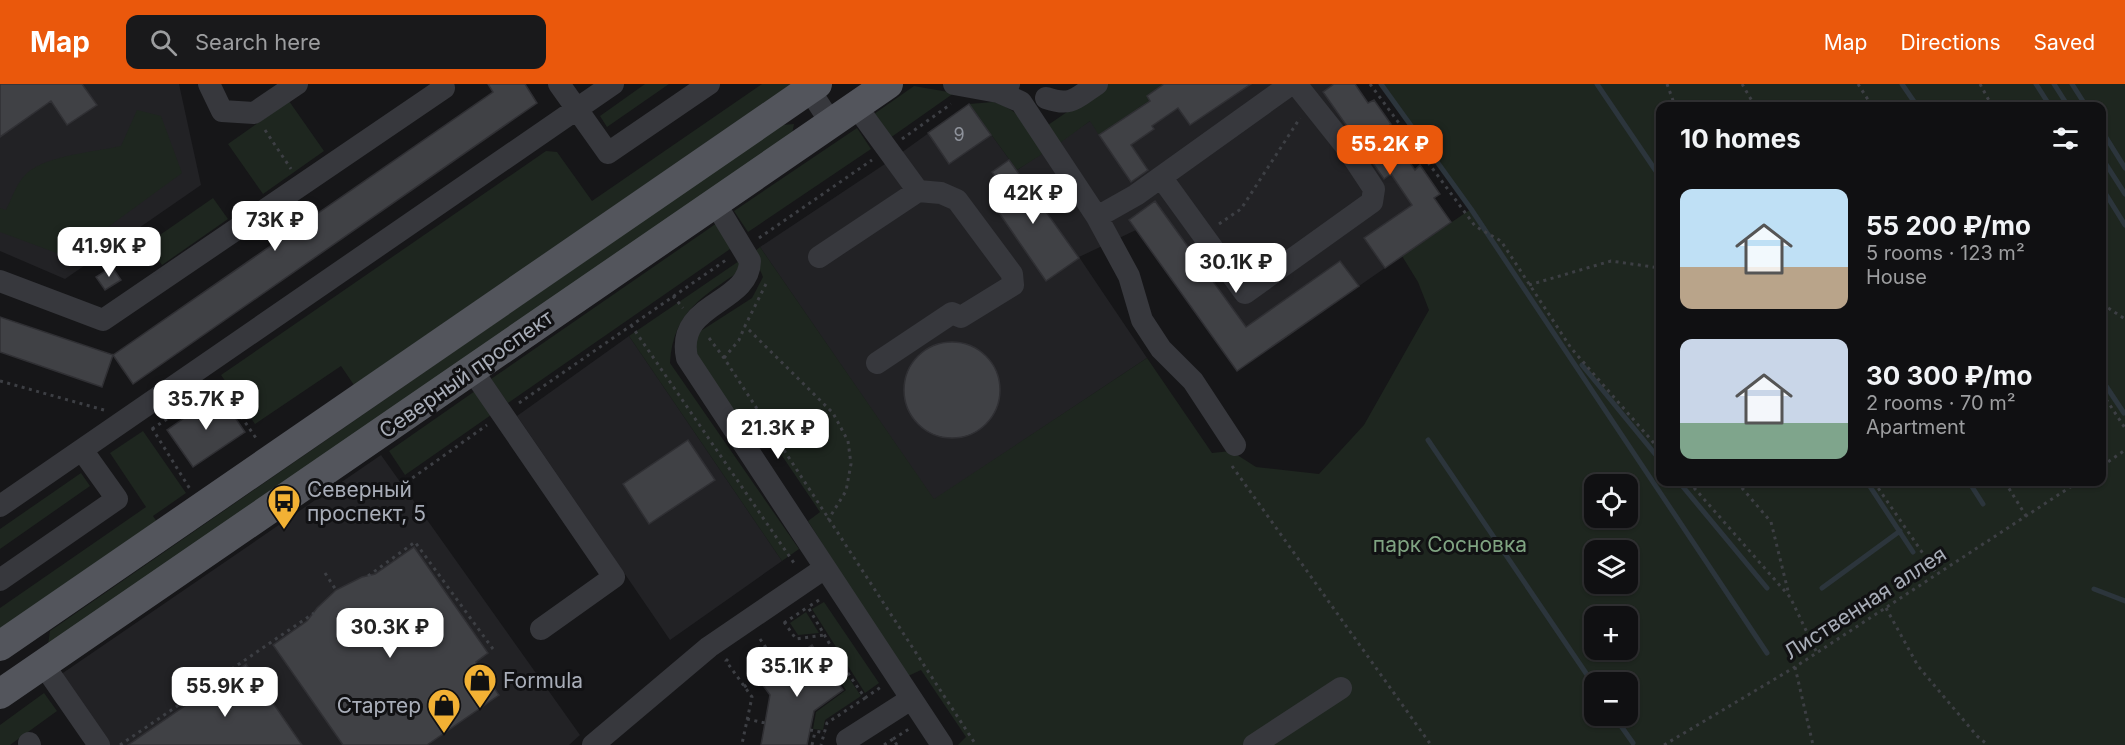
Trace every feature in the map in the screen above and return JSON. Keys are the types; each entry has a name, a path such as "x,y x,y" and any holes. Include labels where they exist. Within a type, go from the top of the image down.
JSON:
{"main road":[{"name":"Северный проспект","path":"0,694 888,84"},
{"name":"Северный проспект","path":"43,664 10,639 813,87"}],"street":[{"path":"209,84 222,111 254,113 297,84"},
{"path":"0,281 103,320 444,88 441,84"},
{"path":"559,84 608,153 709,84"},
{"path":"0,506 613,84"},
{"path":"963,86 1009,92 1036,101 1070,84"},
{"path":"1046,98 1060,103 1070,102 1097,84"},
{"path":"1097,217 1136,195 1161,177 1294,84 1347,148 1374,189 1372,202 1245,293 1161,177"},
{"path":"813,87 831,123"},
{"path":"1009,92 1097,217 1129,276 1142,320 1161,349 1193,381 1232,454"},
{"path":"856,106 918,191"},
{"path":"819,257 918,191 941,193 957,200 1012,274 1013,285 961,317 952,313 877,363"},
{"path":"715,203 744,249 750,261 750,271 743,282 694,320 687,331 685,349 687,358 942,745"},
{"path":"472,370 614,577 541,629"},
{"path":"0,580 117,499 82,450"},
{"path":"593,745 710,647 825,568"},
{"path":"43,664 99,745"},
{"path":"1254,745 1341,688"},
{"path":"847,740 911,699"}],"path":[{"path":"1370,84 1475,226 1501,242 1571,348 1656,445"},
{"path":"1667,84 1674,102"},
{"path":"1742,84 1753,102"},
{"path":"1858,84 1869,102"},
{"path":"1980,84 1990,102"},
{"path":"394,490 888,149 963,86"},
{"path":"1203,235 1241,209 1310,102"},
{"path":"254,113 300,184"},
{"path":"1529,285 1611,261 1656,267"},
{"path":"724,358 739,340 767,281"},
{"path":"673,296 724,358 976,745"},
{"path":"2106,307 2125,319"},
{"path":"745,326 833,413 848,441 851,464 846,491 828,520"},
{"path":"0,381 114,413"},
{"path":"192,493 151,427 219,384 261,444"},
{"path":"2106,399 2125,428"},
{"path":"2106,463 2125,450"},
{"path":"1232,454 1431,745"},
{"path":"1693,486 1790,597"},
{"path":"1740,486 1771,522 1790,597 1816,651"},
{"path":"1877,486 1937,574"},
{"path":"2007,486 2026,517"},
{"name":"Лиственная аллея","path":"1664,745 1795,667 1816,651 2072,486"},
{"path":"368,576 415,542 493,649"},
{"path":"325,573 336,590"},
{"path":"776,628 819,600"},
{"path":"808,607 839,660 865,698"},
{"path":"1886,608 1918,666 1977,736 1988,745"},
{"path":"120,745 314,613"},
{"path":"784,622 796,639 824,635"},
{"path":"751,645 768,634"},
{"path":"760,639 777,664"},
{"path":"734,655 726,661 752,698 740,745"},
{"path":"828,668 839,660"},
{"path":"744,687 782,661"},
{"path":"1795,667 1813,745"},
{"path":"821,745 827,723 884,685"},
{"path":"747,719 765,723"},
{"path":"884,745 911,728"},
{"path":"812,745 812,731 825,733"},
{"path":"893,739 897,745"}],"shaded area":[{"path":"0,84 179,84 201,185 65,279 0,251"},
{"path":"1164,84 1355,84 1368,103 1374,100 1391,124 1386,128 1414,169 1420,165 1440,194 1435,198 1451,222 1237,371 1136,230 1079,257 1147,358 934,500 760,247 894,158 969,104 1017,170 1090,121 1138,108 1147,96"},
{"path":"629,336 782,561 670,640 517,416"},
{"path":"381,455 580,735 569,745 104,745 57,677"}],"green space":[{"path":"645,84 669,84 607,127 600,116"},
{"path":"762,84 791,84 354,385 341,366 255,424 221,375 546,151 557,152 592,201"},
{"path":"1108,84 1164,84 1147,96 1150,101 1138,108 1141,113 1132,113 1099,135 1090,121 1060,143 1048,125"},
{"name":"парк Сосновка","path":"1381,84 2125,84 2125,745 958,745 966,737 921,670 906,677 808,521 820,512 762,426 749,434 696,360 696,334 752,298 763,277 753,253 760,247 934,499 1147,358 1212,453 1231,451 1256,467 1319,474 1364,425 1429,310 1418,282 1402,256 1471,209"},
{"path":"914,86 954,93 890,138 874,114"},
{"path":"289,101 324,151 263,194 228,144"},
{"path":"993,102 1018,115 1044,153 1017,170 969,104"},
{"path":"137,110 161,116 182,173 89,241 62,255 0,232 0,208 6,210 18,185 27,173 59,158 121,146"},
{"path":"794,124 792,134 48,645 50,631 782,125"},
{"path":"857,128 871,149 748,232 734,211"},
{"path":"213,198 228,219 162,265 147,244"},
{"path":"717,223 733,247 508,403 491,379"},
{"path":"742,259 741,270 692,307 684,318 672,345 670,363 799,549 782,561 629,336"},
{"path":"475,391 491,415 405,475 389,451"},
{"path":"143,431 186,493 153,516 157,522 0,629 0,608 146,507 110,453"},
{"path":"81,473 90,486 0,549 0,529"},
{"path":"824,602 879,683 865,693 812,609"},
{"path":"806,612 819,633 798,635 790,623"},
{"path":"839,663 861,696 825,720 823,730 813,729 816,712 846,690 831,668"},
{"path":"44,693 57,711 10,745 0,745 0,725"}],"building":[{"path":"0,84 82,84 97,105 67,125 51,101 0,137"},
{"path":"488,84 525,84 537,103 133,384 113,355 493,92"},
{"path":"1164,84 1251,84 1190,125 1178,108 1152,126 1154,129 1131,145 1148,170 1131,182 1099,135 1150,101 1147,96"},
{"path":"1334,84 1355,84 1368,103 1374,100 1391,124 1386,128 1415,170 1420,165 1440,194 1434,198 1451,222 1385,268 1364,238 1412,205 1391,174 1384,179 1323,92"},
{"path":"969,104 991,135 949,164 928,133"},
{"path":"1009,160 1079,258 1046,281 995,207 1009,197 992,172"},
{"path":"1155,201 1246,327 1340,261 1359,286 1237,371 1129,220"},
{"path":"112,267 121,280 105,290 96,277"},
{"path":"0,317 113,355 102,387 0,352"},
{"path":"952,342 970,346 986,356 996,372 1000,390 996,408 986,424 970,434 952,438 934,434 918,424 908,408 904,390 908,372 918,356 934,346"},
{"path":"219,394 245,432 193,467 167,430"},
{"path":"688,440 715,480 649,524 623,484"},
{"path":"414,547 488,653 476,662 499,695 427,745 343,745 273,645 307,621 336,590 362,577 375,574"},
{"path":"812,645 843,690 814,711 807,745 761,745 770,695 759,680"},
{"path":"246,664 302,745 128,745"}],"waterway":[{"path":"1381,84 1471,209 1767,653"},
{"path":"1597,84 1656,171"},
{"path":"1902,84 1914,102"},
{"path":"2036,84 2047,102"},
{"path":"2054,84 2065,102"},
{"path":"2072,84 2083,102"},
{"path":"2106,137 2125,168"},
{"path":"2106,164 2125,194"},
{"path":"2106,194 2125,225"},
{"path":"1582,365 1656,455"},
{"path":"2106,386 2124,413"},
{"path":"1428,440 1585,672"},
{"path":"1682,486 1767,588"},
{"path":"1870,486 1913,552"},
{"path":"1972,486 1983,504"},
{"path":"1822,588 1900,531"},
{"path":"2094,589 2125,601"},
{"path":"1621,726 1633,743"}],"place":[{"name":"Северный проспект, 5","path":"284,530"},
{"name":"Formula","path":"480,709"},
{"name":"Стартер","path":"444,734"}]}
